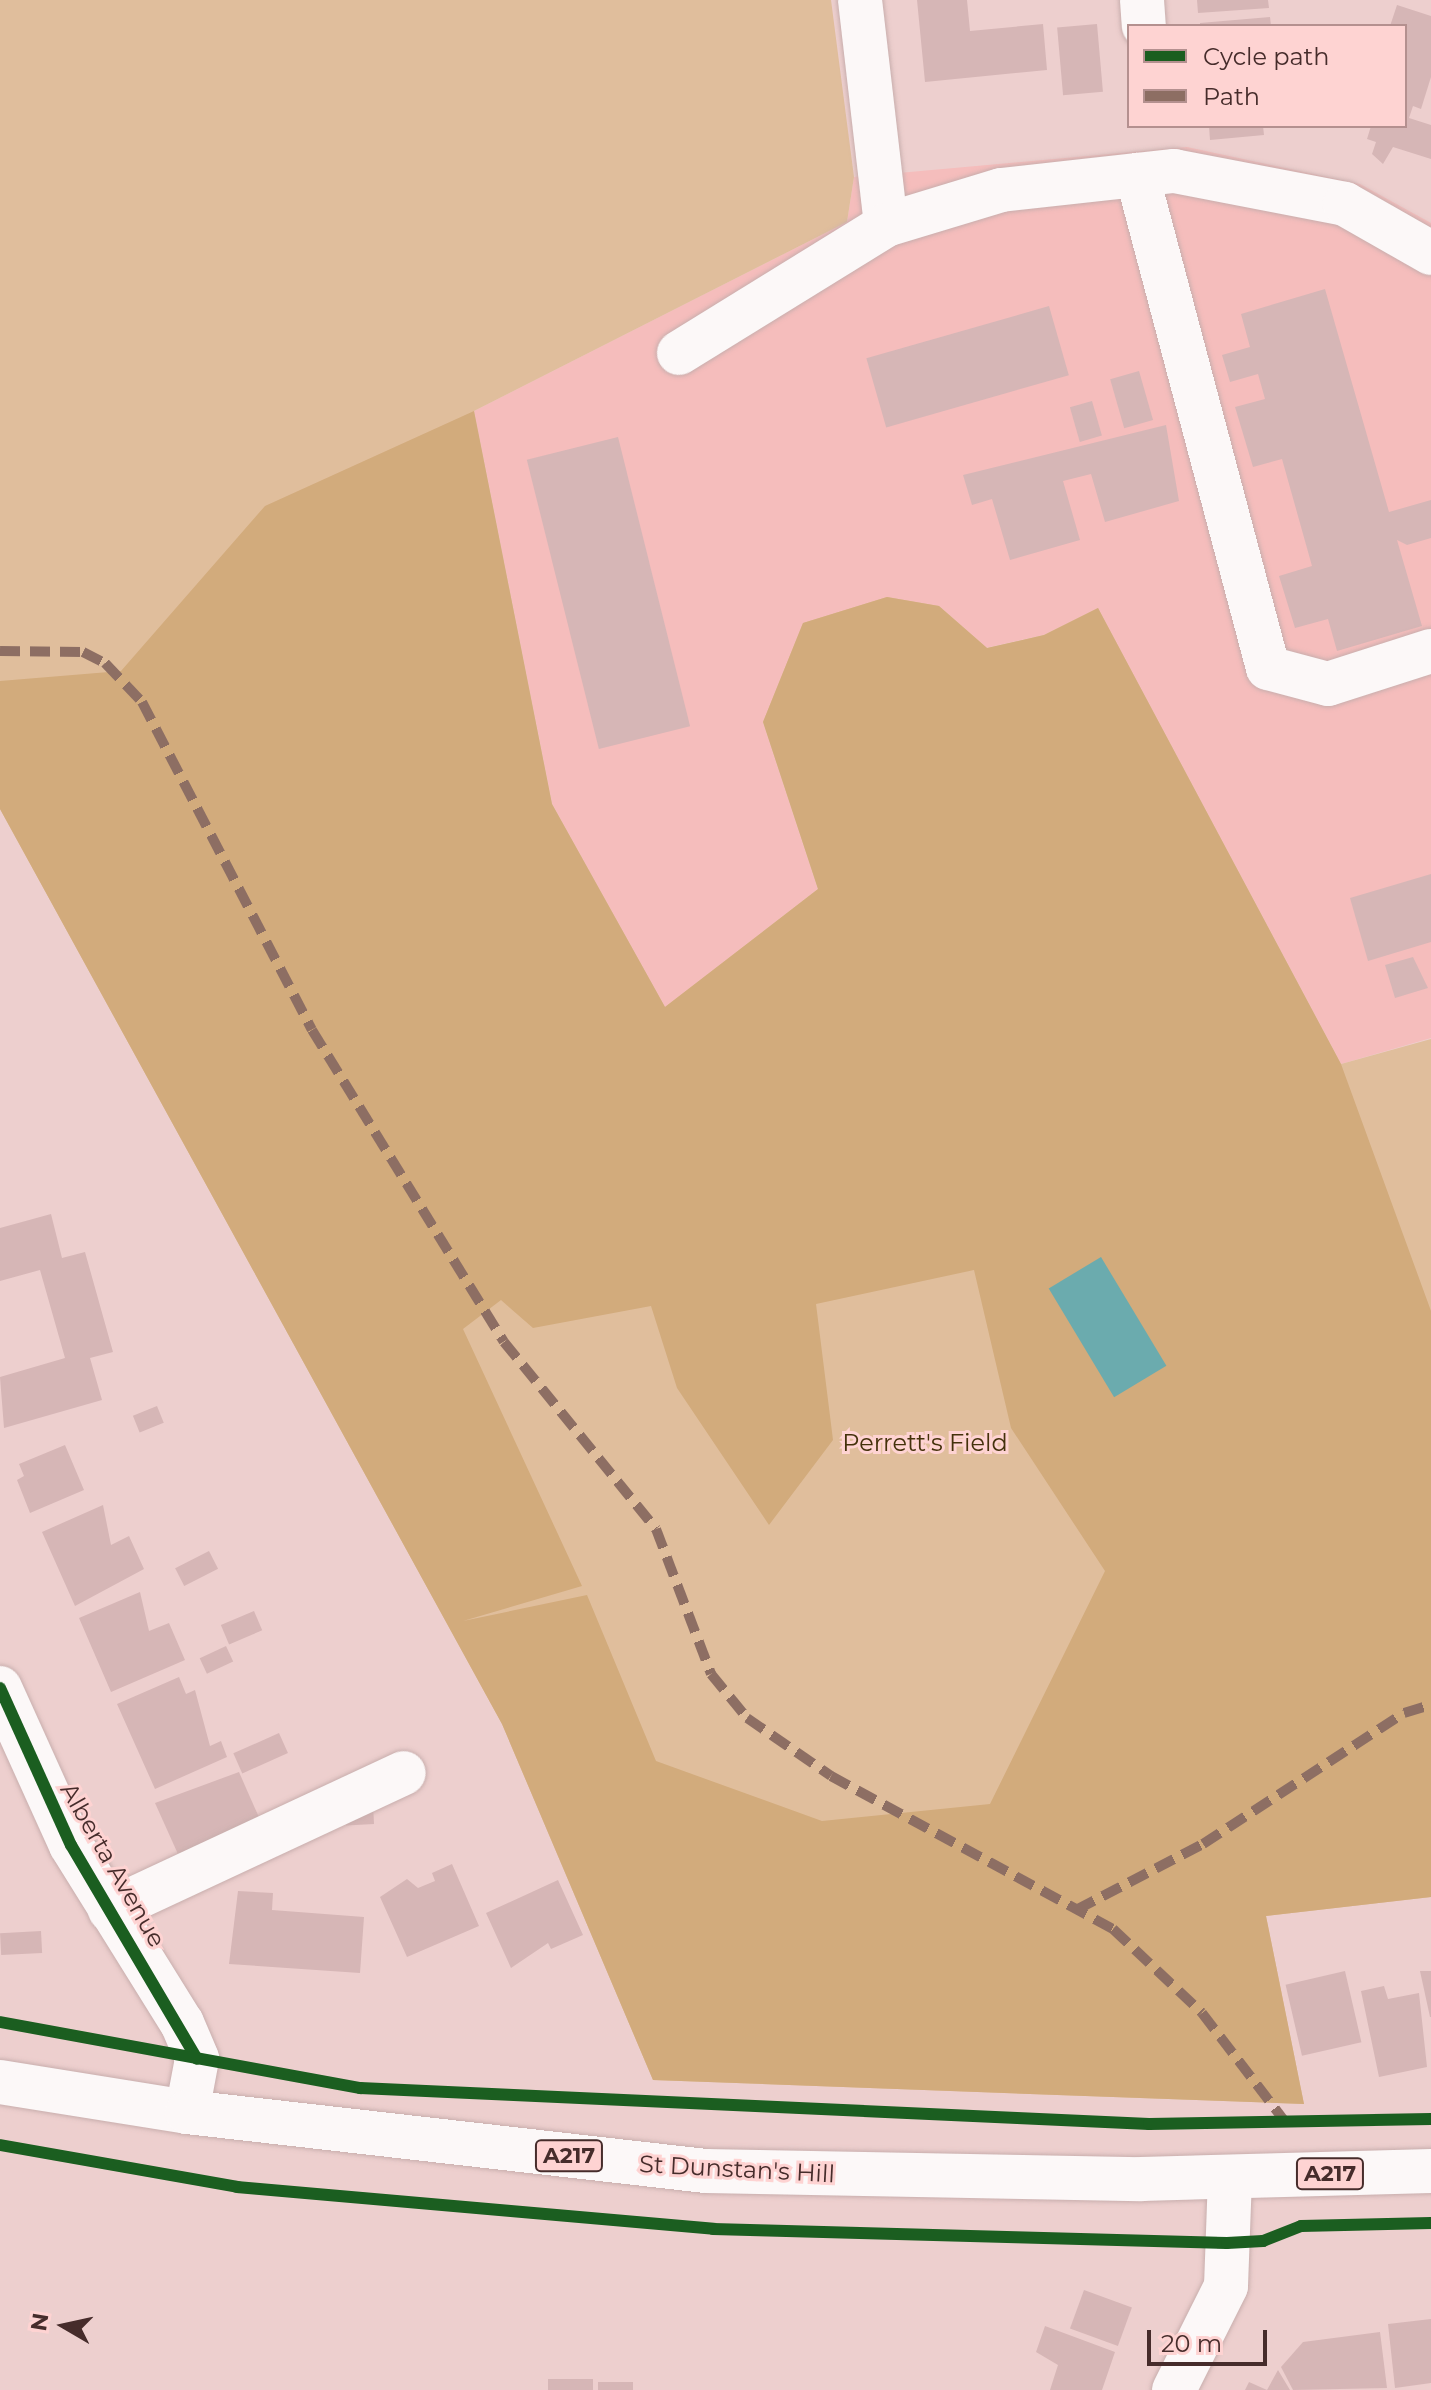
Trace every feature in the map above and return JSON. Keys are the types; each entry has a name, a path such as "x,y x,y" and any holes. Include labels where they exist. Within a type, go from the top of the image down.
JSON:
{"main road":[{"path":"860,0 886,225"},
{"path":"1142,0 1144,24"},
{"path":"679,353 886,225 1001,190 1174,171 1345,204 1431,253"},
{"path":"1137,175 1268,668 1328,684 1431,651"},
{"name":"Alberta Avenue","path":"0,1688 71,1845 197,2059 187,2112"},
{"path":"110,1910 404,1773"},
{"name":"St Dunstan's Hill","path":"0,2082 187,2112 706,2171 1230,2177 1431,2171"},
{"path":"1174,2390 1226,2286 1230,2177"}],"shaded area":[{"path":"1187,147 1360,184 1431,223 1431,1038 1341,1064 1098,609 1044,635 986,648 939,606 763,722 818,889 665,1008 552,804 474,411 847,222 854,177"},
{"name":"Perrett's Field","path":"474,411 552,804 665,1007 818,889 763,722 803,623 887,597 939,606 987,648 1044,635 1098,608 1341,1064 1431,1311 1431,1897 1266,1916 1304,2104 653,2080 502,1724 0,809 0,681 121,671 265,506","holes":["974,1270 1011,1428 1105,1571 990,1804 822,1821 656,1761 587,1595 463,1621 582,1586 463,1329 501,1300 533,1328 651,1306 677,1388 769,1525 833,1440 816,1304"]}],"green space":[{"name":"Perrett's Field","path":"0,0 831,0 854,177 847,222 474,411 552,804 665,1007 818,889 763,722 803,623 887,597 939,606 987,648 1044,635 1098,608 1341,1064 1431,1039 1431,1897 1266,1916 1304,2104 653,2080 502,1724 0,809"}],"water":[{"path":"1101,1257 1166,1366 1114,1397 1049,1288"}],"building":[{"path":"917,0 967,0 970,31 1043,24 1047,70 925,82"},
{"path":"1197,0 1268,0 1269,8 1198,13"},
{"path":"1397,5 1431,16 1431,77 1421,109 1413,106 1409,118 1431,125 1431,159 1393,147 1383,164 1372,154 1376,142 1367,139 1370,128 1407,128 1407,24 1391,24"},
{"path":"1270,17 1271,24 1200,24"},
{"path":"1097,24 1103,92 1063,95 1057,27"},
{"path":"1209,128 1263,128 1264,135 1210,140"},
{"path":"1325,289 1389,512 1431,500 1431,538 1407,545 1397,540 1422,626 1337,651 1328,619 1295,628 1279,576 1312,566 1282,459 1253,467 1235,407 1265,399 1258,374 1230,382 1222,355 1250,347 1241,314"},
{"path":"1049,306 1069,375 886,428 866,358"},
{"path":"1139,371 1153,420 1124,428 1110,379"},
{"path":"1092,401 1102,436 1080,442 1070,407"},
{"path":"1166,425 1179,501 1105,522 1091,474 1063,481 1080,540 1010,560 992,499 972,505 963,475"},
{"path":"618,437 690,726 599,749 527,460"},
{"path":"1431,874 1431,942 1368,961 1350,898"},
{"path":"1413,957 1428,988 1395,998 1385,965"},
{"path":"51,1214 62,1258 85,1252 113,1352 90,1358 102,1400 4,1428 0,1377 65,1358 40,1270 0,1281 0,1228"},
{"path":"157,1406 164,1423 140,1432 133,1416"},
{"path":"65,1445 84,1490 30,1513 17,1480 24,1476 19,1464"},
{"path":"103,1505 111,1545 129,1536 144,1569 75,1606 42,1532"},
{"path":"209,1551 218,1569 184,1586 175,1568"},
{"path":"140,1592 149,1631 169,1623 185,1660 111,1692 79,1618"},
{"path":"254,1611 262,1630 229,1644 221,1625"},
{"path":"226,1646 233,1661 207,1674 200,1658"},
{"path":"179,1677 186,1694 195,1690 210,1746 221,1741 227,1757 155,1789 117,1704"},
{"path":"279,1733 288,1753 242,1773 233,1753"},
{"path":"239,1772 261,1822 182,1863 155,1803"},
{"path":"373,1804 374,1824 346,1825 345,1805"},
{"path":"452,1864 479,1926 407,1957 380,1897 407,1879 418,1888 435,1881 432,1873"},
{"path":"558,1880 583,1935 551,1949 548,1943 511,1968 486,1913"},
{"path":"238,1891 273,1893 272,1910 364,1917 360,1973 229,1964"},
{"path":"41,1931 42,1953 1,1955 0,1933"},
{"path":"1345,1971 1361,2042 1302,2056 1286,1985"},
{"path":"1420,1971 1431,1971 1431,2017 1430,2017"},
{"path":"1384,1986 1388,1999 1419,1993 1427,2067 1379,2077 1361,1991"},
{"path":"1084,2290 1132,2307 1118,2346 1070,2329"},
{"path":"1431,2319 1431,2383 1395,2388 1388,2324"},
{"path":"1045,2326 1115,2352 1102,2390 1050,2390 1058,2365 1036,2352"},
{"path":"1380,2332 1387,2388 1293,2390 1281,2367 1303,2342"},
{"path":"1278,2370 1290,2390 1267,2390"},
{"path":"548,2379 593,2379 593,2390 548,2390"},
{"path":"598,2382 633,2382 633,2390 598,2390"},
{"path":"1249,2382 1267,2390 1245,2390"}],"marked path":[{"path":"0,651 83,652 105,663 142,702 312,1030 504,1342 656,1529 711,1674 747,1718 831,1776 1113,1929 1202,2013 1287,2124"},
{"path":"1076,1910 1203,1844 1404,1713 1431,1705"}],"cycle path":[{"path":"0,1688 71,1845 197,2059"},
{"path":"0,2022 360,2088 1149,2124 1431,2119"},
{"path":"0,2145 237,2187 713,2229 1227,2243 1263,2241 1301,2226 1431,2223"}]}
